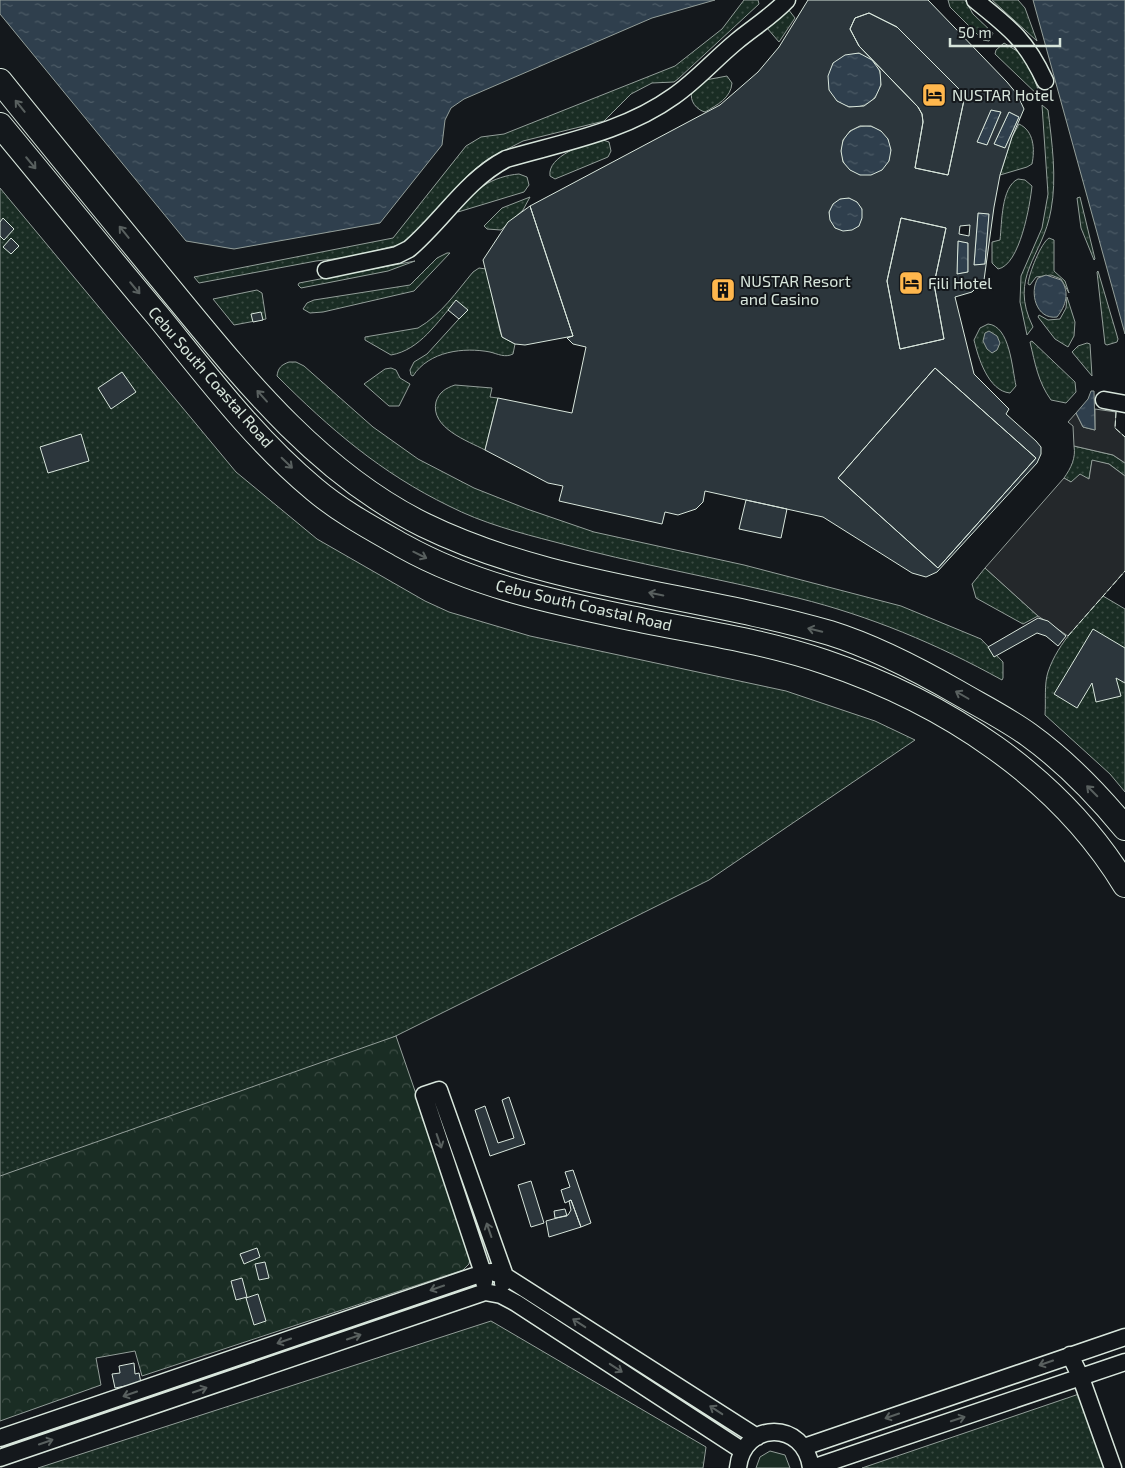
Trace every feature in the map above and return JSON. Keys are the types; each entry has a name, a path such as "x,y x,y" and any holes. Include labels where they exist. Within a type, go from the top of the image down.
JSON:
{"highway":[{"name":"Cebu South Coastal Road","path":"0,81 265,400 334,466 391,506 422,524 514,559 576,577 760,616 832,634 910,665 1030,736 1072,771 1108,807 1125,828"},
{"name":"Cebu South Coastal Road","path":"0,125 242,419 315,490 345,512 408,549 442,566 504,588 569,605 751,643 824,662 896,692 966,727 1009,758 1051,793 1086,828 1110,859 1125,884"}],"street":[{"path":"326,270 397,256 409,249 474,180 491,166 506,158 608,130 641,117 673,97 696,79 737,41 776,12 787,0"},
{"path":"975,0 1018,35 1033,55 1045,81"},
{"path":"1104,400 1125,404"},
{"path":"505,1276 439,1090 424,1095 484,1273 493,1294 516,1303 743,1451"},
{"path":"0,1438 484,1273 492,1272 505,1276 757,1436"},
{"path":"0,1458 493,1294 505,1276"},
{"path":"804,1447 1125,1337"},
{"path":"1070,1355 1081,1378 1113,1468"},
{"path":"738,1468 743,1451 757,1436 771,1432 786,1434 804,1447 812,1468 1125,1362"}],"green space":[{"path":"744,0 758,0 759,4 674,82 652,83 631,94 604,121 523,141 488,159 469,174 406,243 350,257 316,261 199,283 194,277 393,238 466,146 481,137 504,134 675,66 722,29"},
{"path":"948,0 965,0 973,14 993,33 989,41 983,40 950,7"},
{"path":"992,0 1018,0 1025,8 1037,41"},
{"path":"788,9 795,18 779,42 767,28"},
{"path":"1004,43 1025,56 1042,99 995,54 996,50"},
{"path":"727,76 732,83 726,97 719,104 705,112 697,107 691,95 700,81"},
{"path":"1042,105 1048,110 1054,186 1047,226 1026,280 1024,294 1026,309 1033,327 1027,335 1020,302 1021,276 1042,228 1048,194"},
{"path":"1019,124 1028,131 1032,141 1032,164 1000,175 1012,137"},
{"path":"600,139 609,142 611,151 608,157 555,179 550,176 554,162 568,152"},
{"path":"519,174 527,177 529,185 524,192 458,212 469,197 492,181"},
{"path":"1018,179 1025,180 1032,186 1026,220 1018,246 1012,257 1006,265 998,269 992,263 992,242 1000,240 1005,197 1012,183"},
{"path":"0,188 236,472 317,539 425,601 449,612 530,636 786,691 875,721 915,740 709,880 193,1137 0,1206"},
{"path":"530,197 523,210 501,230 487,229 484,226 502,208"},
{"path":"1080,197 1094,260 1081,228 1077,198"},
{"path":"1049,238 1054,240 1054,271 1065,281 1069,293 1061,279 1051,275 1036,277 1030,285 1028,284 1036,259 1042,246"},
{"path":"450,253 414,291 323,312 310,313 303,309 307,303 314,300 410,285 437,258"},
{"path":"415,261 388,271 301,288 298,285 299,283"},
{"path":"479,268 486,269 500,331 502,337 515,344 513,354 504,356 490,352 469,350 448,353 428,361 413,376 411,375 410,370 414,362 427,354 467,310 456,301 427,334 411,347 401,352 391,355 365,340 365,337 418,328 426,323 441,310 473,272"},
{"path":"1098,271 1118,339 1117,342 1107,345 1105,344"},
{"path":"257,290 262,293 266,319 234,325 213,299"},
{"path":"1067,297 1075,322 1074,336 1068,347 1055,339 1038,317 1039,315 1048,320 1060,319 1066,308"},
{"path":"988,324 995,326 1001,332 1009,349 1016,386 1010,393 1002,391 990,380 978,355 974,340 980,328"},
{"path":"1032,341 1075,382 1076,392 1066,403 1051,400 1047,393 1035,365 1030,342"},
{"path":"1090,344 1092,376 1072,352 1078,346"},
{"path":"289,362 296,362 304,366 373,427 418,459 474,488 594,532 744,565 901,606 981,639 1003,662 1003,678 1002,680 903,632 825,605 585,550 528,535 475,518 424,493 401,479 337,432 277,376 280,367"},
{"path":"391,368 396,370 400,378 410,384 399,406 389,406 364,384 385,369"},
{"path":"455,385 492,388 490,397 498,398 485,450 460,438 444,426 439,419 436,411 437,399 443,391"},
{"path":"1074,446 1113,455 1125,463 1125,476 1109,464 1092,461 1089,479 1071,482 1064,478 1072,463"},
{"path":"985,568 1038,616 1023,624 976,598 972,584"},
{"path":"1103,596 1125,609 1125,792 1110,774 1045,715 1046,682 1052,661 1072,631"},
{"path":"396,1036 471,1253 469,1264 463,1270 142,1376 135,1351 96,1358 101,1385 0,1421 0,1176"},
{"path":"491,1321 706,1447 703,1468 38,1468"},
{"path":"1079,1394 1105,1468 862,1468"},
{"path":"770,1451 785,1455 790,1468 756,1468 760,1457"}],"shaded area":[{"path":"1095,409 1116,412 1115,428 1125,437 1125,463 1113,455 1074,446 1073,426 1068,422 1076,413 1083,427 1095,430"},
{"path":"1092,460 1109,464 1125,476 1125,571 1068,636 1038,616 985,568 1064,478 1071,482 1080,474 1089,479"}],"water":[{"path":"0,0 715,0 652,18 464,99 451,108 445,120 442,145 380,223 234,249 186,241 0,14"},
{"path":"1033,0 1125,0 1125,334"},
{"path":"854,53 864,55 873,61 879,70 881,80 879,90 873,99 864,105 854,107 844,105 835,99 829,90 827,80 829,70 835,61 844,55"},
{"path":"991,110 1001,112 987,145 977,142"},
{"path":"1009,112 1019,117 1005,148 994,144"},
{"path":"866,126 880,130 887,137 891,151 887,165 880,172 866,176 852,172 845,165 841,151 845,137 852,130"},
{"path":"846,198 858,203 863,215 858,227 846,232 834,227 829,215 834,203"},
{"path":"978,213 989,214 985,264 974,265"},
{"path":"958,241 968,243 968,272 957,274"},
{"path":"1046,275 1061,280 1064,285 1066,294 1065,304 1057,317 1050,317 1044,314 1036,304 1035,284 1038,278"},
{"path":"989,331 997,336 1000,343 997,350 992,353 987,349 983,341 985,333"},
{"path":"1091,391 1094,391 1095,430 1083,427 1076,413 1088,399"}],"building":[{"name":"NUSTAR Resort and Casino","path":"808,0 928,0 1007,82 1017,94 1024,109 1012,137 1000,175 984,280 972,292 955,297 974,374 1009,409 1006,414 1036,441 1041,447 1041,454 1037,463 937,572 926,577 912,573 823,517 705,491 703,502 696,509 678,515 665,512 662,524 559,501 563,486 548,483 485,450 498,398 572,413 586,347 573,344 567,338 573,336 530,206 720,105 758,72 779,47","holes":["869,13 897,27 960,90 964,100 948,175 915,168 923,122 922,114 918,107 859,46 850,29 855,18","859,53 872,60 880,71 881,85 875,98 864,106 849,107 837,101 829,90 828,76 833,63 845,55","991,110 1001,112 987,145 977,142","1009,112 1019,117 1005,148 994,144","860,126 871,126 881,131 888,139 891,150 889,161 882,170 871,175 860,175 850,170 843,162 841,151 843,140 850,131","849,198 857,202 862,209 862,218 859,226 852,230 843,231 835,228 830,220 829,212 833,204 840,199","978,213 989,214 985,264 974,265","901,218 946,228 934,284 944,339 900,349 887,281","970,225 969,236 959,234 960,226","958,241 968,243 968,272 957,274","935,368 1036,458 938,568 838,478"]},
{"name":"NUSTAR Hotel","path":"869,13 897,27 960,90 964,100 948,175 915,168 923,122 922,114 918,107 859,46 850,29 855,18"},
{"path":"530,206 573,336 525,345 515,344 502,337 483,260 508,222"},
{"path":"3,218 14,229 4,240 0,236 0,222"},
{"name":"Fili Hotel","path":"901,218 946,228 934,284 944,339 900,349 887,281"},
{"path":"11,238 19,246 11,254 3,247"},
{"path":"456,300 468,310 459,319 448,310"},
{"path":"261,312 263,320 253,322 251,314"},
{"path":"935,368 1036,458 938,568 838,478"},
{"path":"122,372 136,392 111,409 98,388"},
{"path":"81,434 89,461 48,473 40,447"},
{"path":"746,500 787,509 781,538 739,529"},
{"path":"1038,618 1048,621 1066,636 1058,646 1046,636 1037,633 994,657 988,647"},
{"path":"1093,629 1125,648 1125,683 1116,678 1121,696 1096,702 1092,683 1077,708 1054,694"},
{"path":"509,1097 525,1144 490,1156 475,1110 485,1106 498,1143 514,1138 502,1100"},
{"path":"573,1170 591,1223 581,1227 571,1200 565,1203 561,1190 570,1187 565,1172"},
{"path":"531,1181 544,1223 531,1227 518,1185"},
{"path":"571,1200 581,1227 549,1237 546,1221 568,1215 571,1210 569,1201"},
{"path":"565,1209 567,1216 555,1218 554,1211"},
{"path":"257,1248 260,1257 244,1264 240,1254"},
{"path":"265,1262 269,1278 259,1280 255,1264"},
{"path":"242,1278 247,1297 236,1300 231,1281"},
{"path":"258,1294 266,1321 254,1325 246,1298"},
{"path":"134,1363 135,1374 139,1373 141,1383 115,1388 112,1374 120,1373 119,1366"}],"fence":[{"path":"1116,412 1115,428 1125,437"},
{"path":"1068,636 1125,571"}],"place":[{"name":"NUSTAR Hotel","path":"934,95"},
{"name":"Fili Hotel","path":"911,283"},
{"name":"NUSTAR Resort and Casino","path":"723,290"}]}
